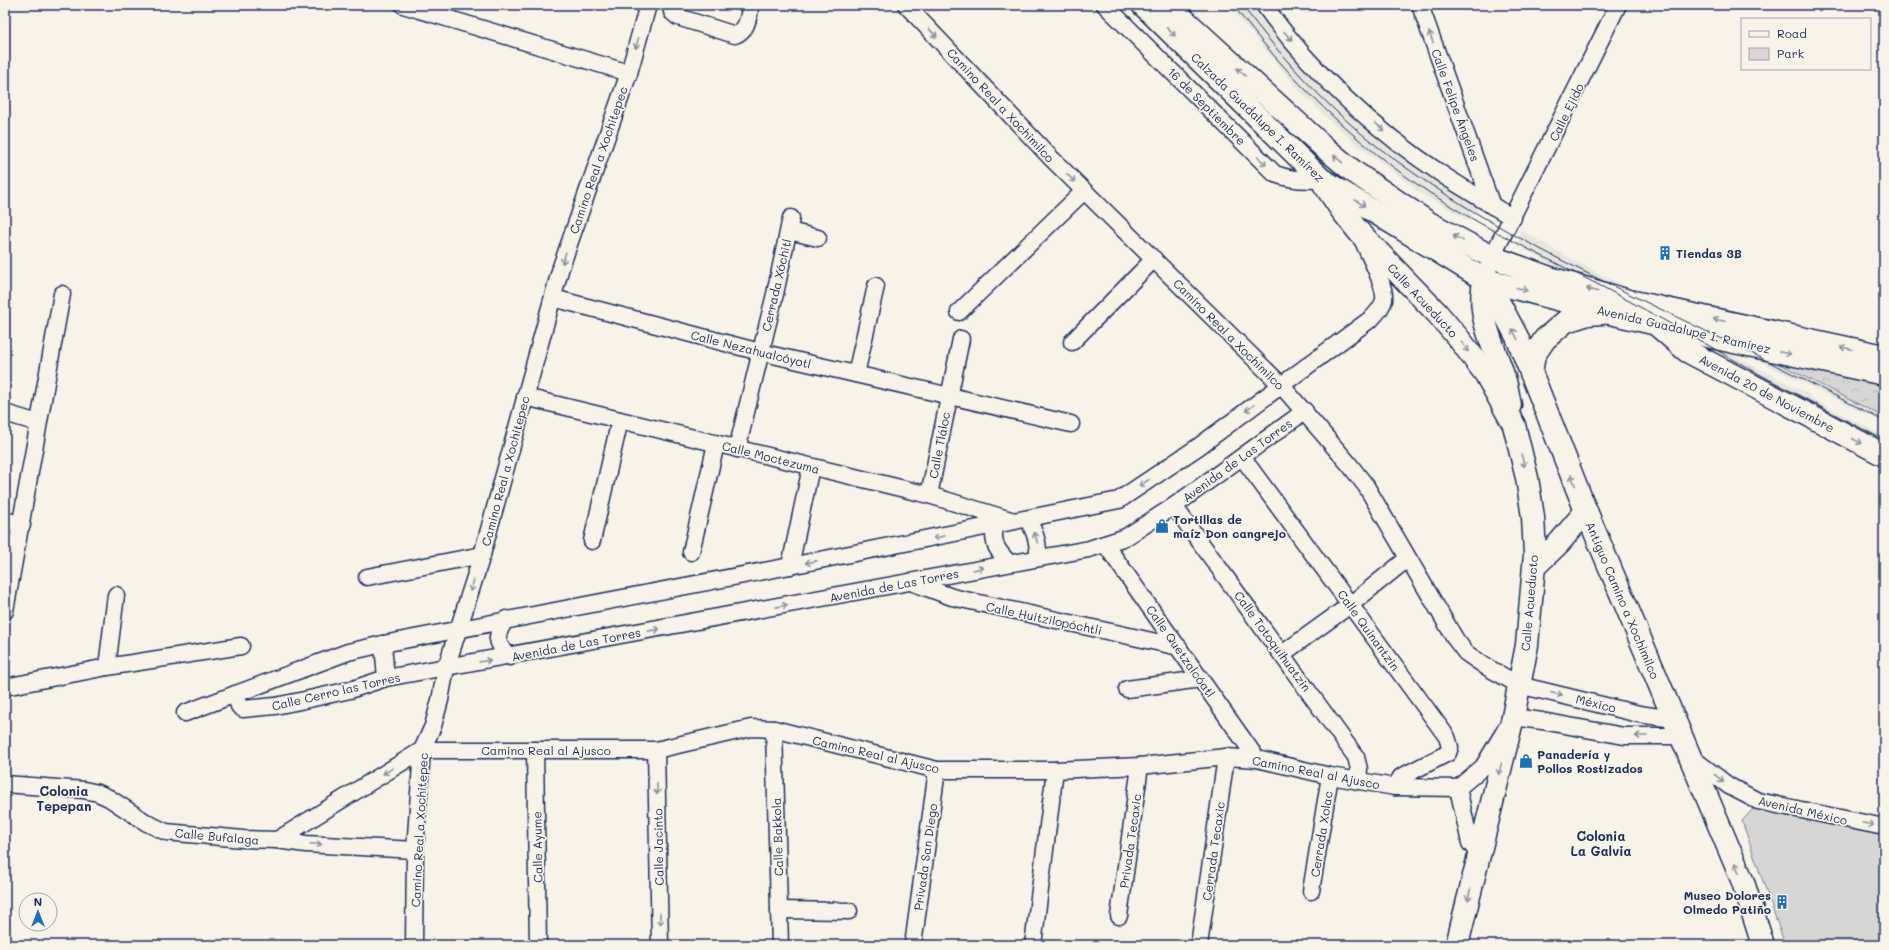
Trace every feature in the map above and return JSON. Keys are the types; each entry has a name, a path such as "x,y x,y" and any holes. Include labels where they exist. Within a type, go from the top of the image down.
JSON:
{"main road":[{"name":"Calzada Guadalupe I. Ramírez","path":"1143,5 1321,180 1485,280"},
{"name":"Calzada Guadalupe I. Ramírez","path":"1168,5 1326,149 1354,172 1429,223 1492,258"},
{"name":"Calle Acueducto","path":"1321,180 1359,232 1460,340 1485,373 1514,425 1527,478 1533,517 1535,566 1527,645 1513,717 1457,945"},
{"path":"1492,258 1485,280 1482,298 1483,317 1505,379 1514,425"},
{"name":"Avenida Guadalupe I. Ramírez","path":"1492,258 1629,301 1884,356"},
{"name":"Avenida Guadalupe I. Ramírez","path":"1485,280 1610,313 1725,340 1884,374"},
{"name":"Antiguo Camino a Xochimilco","path":"1485,280 1517,337 1586,511 1680,737 1743,882 1763,945"},
{"path":"1531,373 1534,355 1545,339 1566,321 1588,314 1610,313"},
{"name":"Avenida 20 de Noviembre","path":"1655,323 1687,351 1884,455"},
{"path":"1535,566 1559,543 1586,511"}],"street":[{"path":"403,5 629,73"},
{"name":"Camino Real a Xochitepec","path":"414,945 415,850 422,750 433,726 446,668 482,554 525,396 569,245 592,184 629,73 648,5"},
{"path":"672,5 672,12 678,17 735,35 742,32 746,26 751,5"},
{"name":"Camino Real a Xochimilco","path":"906,5 1052,159 1281,385 1366,486 1407,559 1456,640 1466,652 1485,666 1519,685"},
{"name":"16 de Septiembre","path":"1106,5 1275,174 1291,180 1321,180"},
{"path":"1264,5 1279,26 1344,97 1394,139 1432,167 1513,218"},
{"name":"Calle Felipe Ángeles","path":"1420,5 1492,206"},
{"name":"Calle Ejido","path":"1492,258 1618,5"},
{"path":"959,312 1084,191"},
{"name":"Cerrada Xóchitl","path":"737,449 790,225 818,238"},
{"path":"459,630 506,619 790,566 1119,500 1198,447 1372,318 1384,300 1383,290 1359,232"},
{"path":"1072,342 1154,259"},
{"path":"856,374 876,286"},
{"path":"5,611 22,525 38,423 62,294"},
{"name":"Calle Nezahualcóyotl","path":"553,298 760,352 1071,424"},
{"name":"Calle Tláloc","path":"929,495 961,339"},
{"name":"Calle Moctezuma","path":"525,396 929,495 1022,520"},
{"name":"Avenida de Las Torres","path":"446,668 1088,549 1106,544 1126,537 1174,506 1305,412"},
{"path":"5,413 38,423"},
{"path":"592,541 620,420"},
{"path":"691,552 716,444"},
{"name":"Calle Quinantzin","path":"1242,457 1447,737 1450,747 1448,754 1402,777 1395,787"},
{"path":"790,566 811,467"},
{"name":"Calle Totoquihuatzin","path":"1174,506 1356,757 1359,769 1358,781"},
{"path":"5,520 22,525"},
{"path":"1022,520 1036,536 1038,558"},
{"path":"994,526 993,540 998,551 1009,563"},
{"name":"Calle Quetzalcóatl","path":"1106,544 1257,759"},
{"path":"367,577 482,554"},
{"path":"1282,654 1350,605 1407,559"},
{"name":"Calle Huitzilopóchtli","path":"911,582 952,597 1179,647"},
{"path":"107,667 116,595"},
{"path":"506,619 499,631 497,639 500,648 510,657"},
{"name":"Calle Cerro las Torres","path":"185,713 348,652 459,630"},
{"path":"383,644 386,678"},
{"path":"5,687 107,667 241,646"},
{"name":"Calle Cerro las Torres","path":"235,694 239,706 243,709 275,706 350,690 386,678 446,668"},
{"path":"1127,689 1201,679"},
{"name":"México","path":"1519,685 1639,714 1680,737"},
{"path":"1479,854 1470,843 1458,788 1483,767 1513,717 1542,720 1624,736 1680,737"},
{"name":"Camino Real al Ajusco","path":"422,750 656,750 751,728 774,729 937,770 1055,770 1140,766 1226,758 1257,759 1330,776 1395,787 1458,788"},
{"name":"Calle Bakkola","path":"774,729 780,945"},
{"name":"Avenida México","path":"1680,737 1729,786 1758,801 1884,827"},
{"path":"278,840 422,750"},
{"name":"Calle Ayume","path":"535,750 538,945"},
{"name":"Calle Jacinto","path":"656,750 660,945"},
{"name":"Cerrada Tecaxic","path":"1199,945 1226,758"},
{"name":"Privada Tecaxic","path":"1119,916 1140,766"},
{"name":"Privada San Diego","path":"913,945 937,770"},
{"path":"1033,945 1055,770"},
{"name":"Cerrada Xolac","path":"1311,891 1330,776"},
{"name":"Calle Bufalaga","path":"5,784 84,790 98,793 109,798 147,823 166,832 243,840 278,840 306,844 415,850"},
{"path":"779,910 849,911"}],"shaded area":[{"path":"1228,5 1250,5 1305,71 1364,127 1428,176 1479,208 1468,220 1413,189 1414,187 1361,148 1333,124 1298,89"},
{"path":"1520,230 1622,285 1581,281 1517,245"},
{"path":"1757,352 1884,417 1884,423 1751,357"},
{"path":"1731,354 1884,436 1884,445 1725,359"}],"green space":[{"path":"1758,353 1876,382 1884,387 1884,417"},
{"path":"1763,798 1884,819 1884,945 1785,945 1742,821"}],"tram line":[{"path":"1233,5 1276,58 1324,108 1375,153 1430,193 1479,223 1629,301 1761,375 1884,440"},
{"path":"1242,5 1258,27 1312,88 1373,143 1431,185 1550,254 1757,356 1884,421"}],"place":[{"name":"Tiendas 3B","path":"1665,253"},
{"name":"Tortillas de maíz Don cangrejo","path":"1162,526"},
{"name":"Panadería y Pollos Rostizados","path":"1526,761"},
{"name":"Museo Dolores Olmedo Patiño","path":"1782,902"}],"district":[{"name":"Colonia Tepepan","path":"64,798"},
{"name":"Colonia La Galvia","path":"1601,842"}]}
